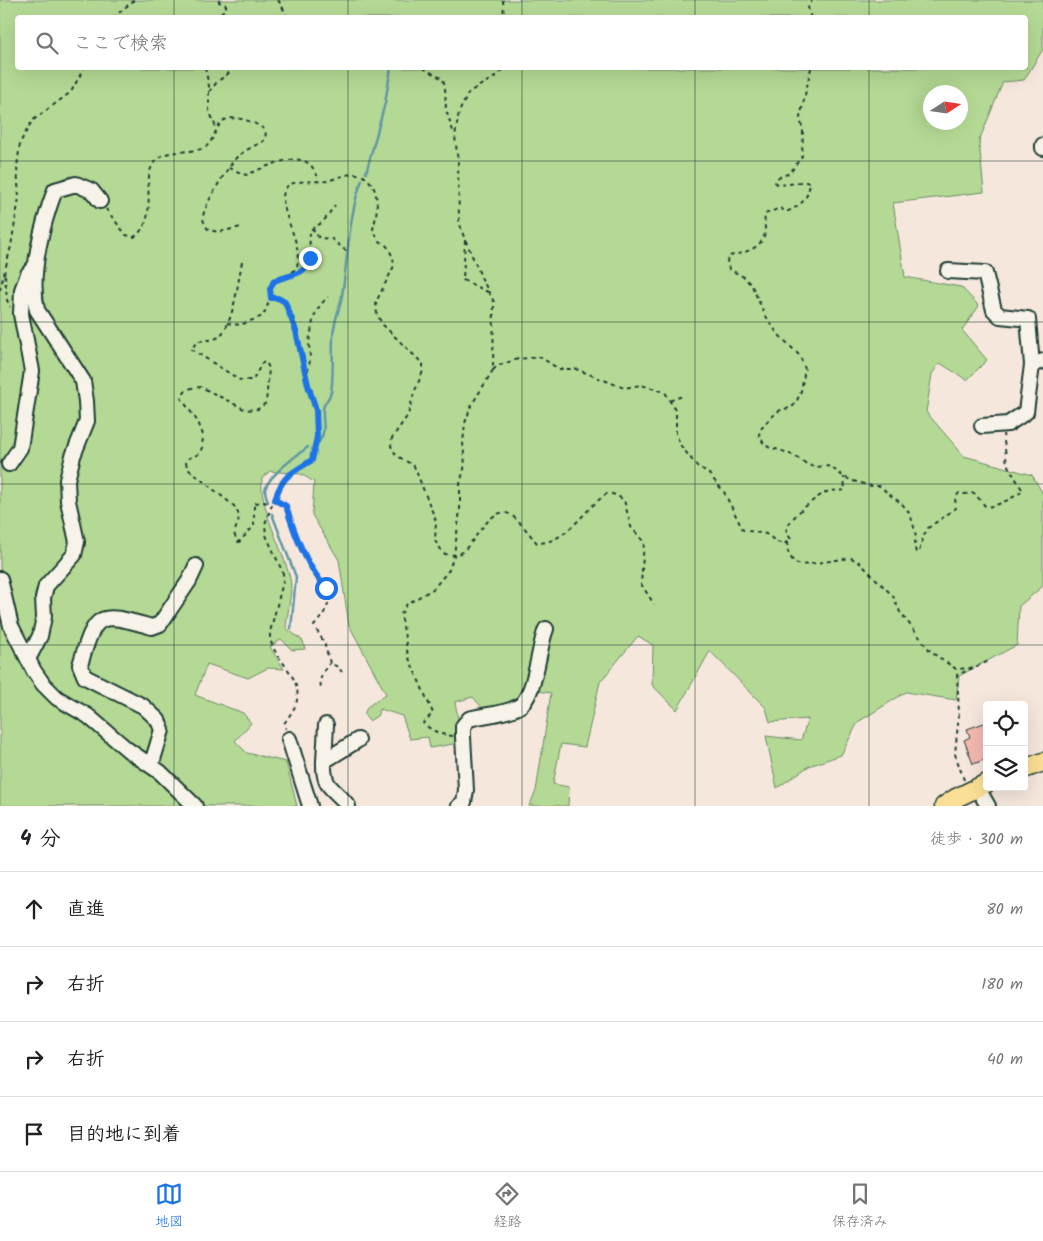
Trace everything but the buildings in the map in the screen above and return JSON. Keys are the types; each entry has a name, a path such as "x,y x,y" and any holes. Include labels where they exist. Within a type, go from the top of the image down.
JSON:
{"main road":[{"path":"1028,768 1043,762"},
{"path":"944,806 977,787"}],"street":[{"path":"28,659 40,636 44,617 43,598 46,586 74,555 77,542 68,502 67,480 73,456 87,421 83,381 37,310 34,296 37,264 45,218 56,190 76,184 92,191 100,201"},
{"path":"9,464 20,448 32,371 21,314 22,290 28,274 37,264"},
{"path":"948,271 985,273 994,310 1000,316 1028,319 1038,363 1026,412 1008,424 982,426"},
{"path":"151,766 162,730 158,720 144,706 85,677 80,665 90,633 101,620 110,617 152,627 160,624 189,581 196,566"},
{"path":"0,579 11,626 43,684 57,698 88,716 128,750 151,766 195,806"},
{"path":"459,806 464,802 466,790 462,737 463,726 469,719 519,706 529,695 541,652 541,640 546,629"},
{"path":"326,725 324,771 327,784 348,806"},
{"path":"324,761 358,740"},
{"path":"294,741 310,806"},
{"path":"977,787 988,806"}],"path":[{"path":"116,15 134,0"},
{"path":"218,0 226,5 221,13 222,15"},
{"path":"278,0 286,15"},
{"path":"504,0 504,15"},
{"path":"810,15 808,8 812,0"},
{"path":"0,290 11,246 19,198 17,167 20,142 32,121 71,92 83,70"},
{"path":"206,70 209,110 217,130"},
{"path":"427,70 443,79 446,110 455,136 458,162 459,220 488,292 494,302 492,370"},
{"path":"455,136 459,112 469,92 496,77 502,70"},
{"path":"811,70 800,118 803,131 802,156 790,173 777,178 775,183 789,186 804,182 810,183 809,193 805,201 796,208 786,212 780,208 765,214 763,241 758,247 729,256 727,261 730,269 744,277 752,286 764,313 776,333 800,356 805,369 801,391 796,403 791,408 782,409 770,418 760,430 764,444 816,467 831,467 844,477 871,486 880,486 888,495 905,505 913,520 916,541 914,548 918,552 928,528 956,508 955,498 959,493 974,493 986,507 990,507 1023,491 1007,464 1002,424"},
{"path":"209,92 216,82 230,72"},
{"path":"100,201 126,235 134,237 140,233 146,220 152,166 160,156 186,150 201,149 209,145 221,122 228,119 251,121 266,131 265,140 238,156 220,179 202,217 205,225 210,230 219,232 241,227"},
{"path":"229,168 246,176 282,162 300,159 311,164 318,176 317,181"},
{"path":"290,275 297,267 297,248 284,207 282,195 285,188 292,184 354,174 363,175 372,184 377,199 374,228 379,241 387,246 393,257 394,266 376,302 377,315 383,325 423,364 423,371 408,415 392,438 391,446 396,455 414,466 436,521 435,541 444,554 457,555 464,551 490,518 501,513 509,514 538,543 546,543 553,541 573,526 601,497 608,493 616,495 624,500 631,527 644,542 642,584 654,604"},
{"path":"312,228 322,222 335,205"},
{"path":"227,323 240,325 264,316 271,298 270,289 274,281 304,270 309,265 312,228"},
{"path":"312,228 319,238 332,239 346,251"},
{"path":"465,238 463,280 488,292"},
{"path":"242,262 233,310 221,335 215,339 198,341 191,349 240,380 253,380 258,368 262,363 266,362 269,368 266,403 258,409 246,410 201,387 194,386 189,388 182,398 201,427 202,448 199,454 187,459 186,463 188,469 238,511 240,518 234,533 237,541 239,542 254,526 254,503 265,502 271,507"},
{"path":"306,375 311,356 308,342 312,319 317,307 328,297"},
{"path":"271,298 278,298 285,302 290,312 311,398 316,410 317,437 312,460 284,479 279,486 265,524 266,535 283,573 284,582 269,640 292,675 296,687 297,700 284,724 294,741"},
{"path":"462,737 446,736 433,731 423,723 433,713 408,656 400,614 407,604 433,589 449,570 454,555 460,510 460,484 465,465 463,443 466,423 471,406 492,370 497,366 518,359 540,357 559,368 576,369 624,388 641,385 665,392 676,412 676,434 681,446 697,466 709,474 724,492 744,530 766,534 777,542 784,544 791,539 787,533 787,528 794,518 817,496 832,490 846,490 844,477"},
{"path":"670,401 684,396"},
{"path":"275,500 286,506 302,550 317,578 326,588 329,599 326,609 314,626 324,642 330,664"},
{"path":"787,542 788,552 794,563 802,565 851,558 859,562 892,596 900,612 931,652 956,670 972,668"},
{"path":"977,787 955,754 959,713 957,675 989,662"},
{"path":"330,664 338,667 342,672"},
{"path":"320,687 323,671 330,664"}],"green space":[{"path":"0,0 1043,0 1043,49 1024,80 1003,82 979,141 984,192 893,203 905,277 961,287 979,306 962,330 987,360 967,380 940,363 932,374 926,412 964,456 1032,475 1043,494 1043,586 1019,606 1017,645 959,676 956,700 906,692 858,722 841,755 809,766 777,788 766,736 801,740 808,719 770,722 766,708 710,651 677,710 652,685 653,645 638,636 600,682 585,747 561,744 553,784 569,787 568,806 529,806 536,791 551,693 530,690 494,710 485,711 473,697 455,702 459,743 430,748 428,737 410,739 402,716 380,709 377,716 369,721 364,715 367,707 386,694 349,625 339,560 312,515 314,482 301,474 270,471 262,478 262,490 268,515 291,583 286,628 303,641 305,649 292,650 281,639 270,647 284,669 268,668 248,678 207,664 195,695 243,713 251,723 235,741 247,753 286,762 297,806 0,806"}],"waterway":[{"path":"366,173 385,103 391,70"},
{"path":"319,442 324,430 323,409 332,385 334,328 341,301 354,208 362,180"},
{"path":"268,502 265,490 271,479 308,447"},
{"path":"272,514 296,577 291,629"}],"route":[{"path":"310,258 309,265 304,270 274,281 270,289 271,298 278,298 285,302 290,312 311,398 316,410 317,437 312,460 284,479 279,486 275,500 286,506 302,550 317,578 326,588"}]}
